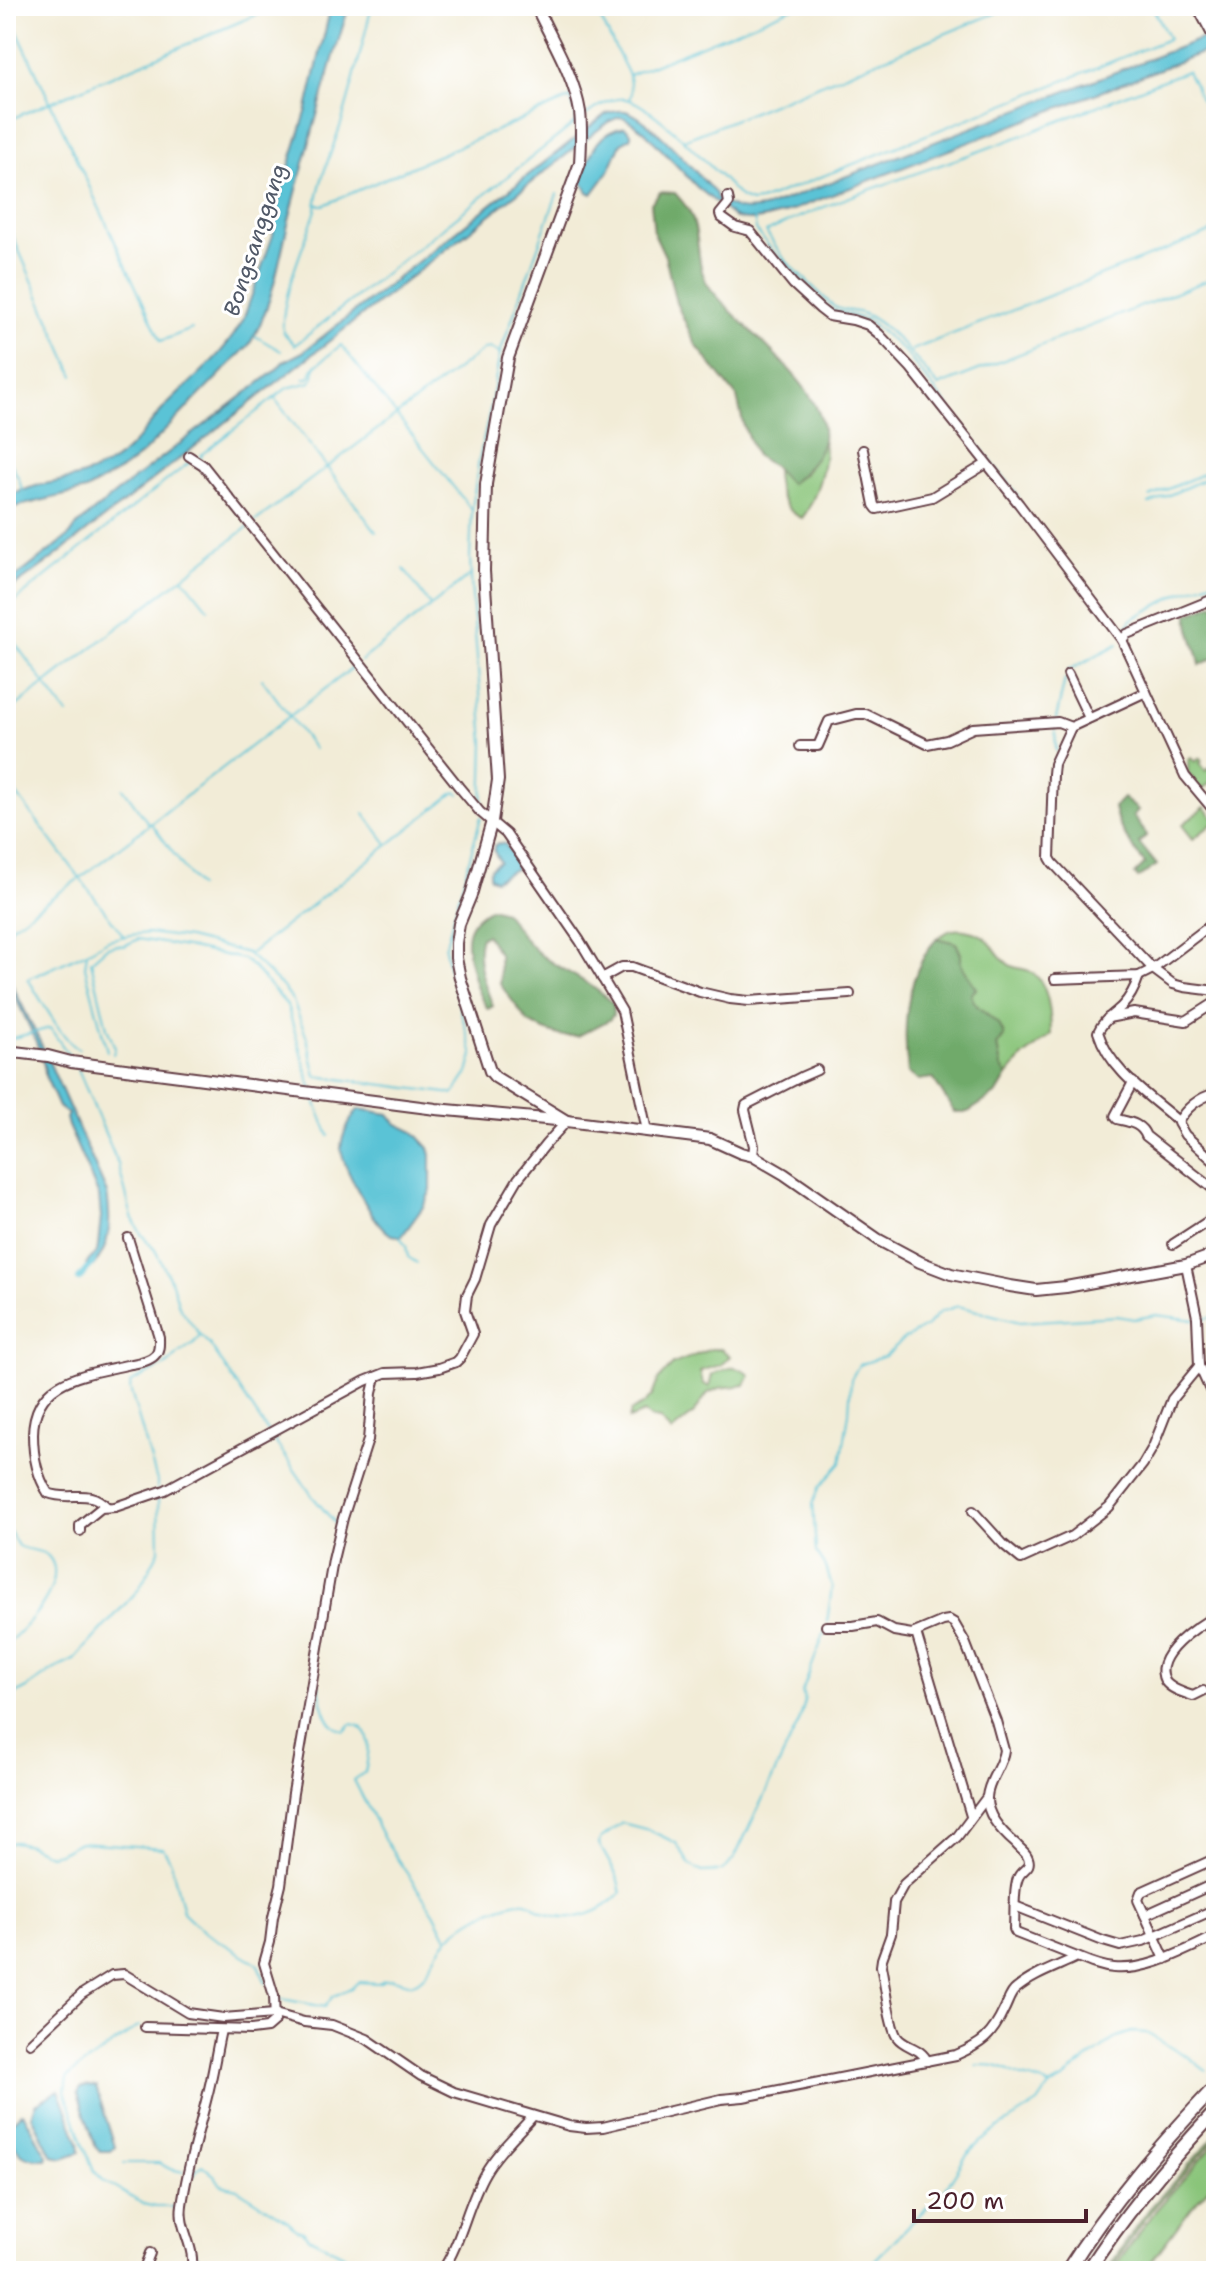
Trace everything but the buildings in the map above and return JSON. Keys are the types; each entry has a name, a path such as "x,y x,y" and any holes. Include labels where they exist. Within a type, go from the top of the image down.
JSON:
{"highway":[{"path":"1199,6 1216,38"},
{"path":"1067,2271 1127,2185 1212,2089"},
{"path":"1088,2271 1150,2184 1216,2111"}],"main road":[{"path":"536,6 567,74 579,109 580,163 508,358 486,484 484,571 498,780 485,816 471,895 459,924 456,958 490,1071 567,1121"},
{"path":"6,1051 43,1055 74,1063 436,1109 710,1139 753,1156 888,1245 933,1268 964,1278 1010,1286 1047,1290 1186,1265 1216,1254"}],"street":[{"path":"726,203 721,217 735,227 750,231 793,284 820,309 829,316 860,322 879,334 911,368 1122,640 1185,776 1216,812"},
{"path":"863,450 877,509 932,497 986,464"},
{"path":"189,456 203,465 485,816 506,834 580,941 622,1011 627,1025 647,1131"},
{"path":"1122,640 1127,634 1216,598"},
{"path":"1068,674 1089,718"},
{"path":"1146,692 1071,727 1054,764 1050,858 1064,877 1153,969 1173,984 1216,991"},
{"path":"800,746 818,746 829,721 856,714 874,717 927,744 947,740 973,728 1058,722 1071,727"},
{"path":"1055,979 1139,976 1153,969 1216,921"},
{"path":"602,978 622,967 632,967 700,992 749,1001 850,994"},
{"path":"1139,976 1134,991 1124,1005 1101,1024 1098,1032 1100,1038 1114,1064 1178,1121 1185,1135 1216,1163"},
{"path":"1107,1019 1134,1013 1186,1021 1216,1002"},
{"path":"753,1156 746,1105 817,1070"},
{"path":"1133,1082 1115,1116 1117,1119 1132,1122 1144,1130 1146,1136 1216,1191"},
{"path":"1178,1121 1195,1103 1206,1095 1216,1093"},
{"path":"80,1531 80,1525 101,1508 115,1507 165,1490 365,1381 385,1373 439,1368 451,1365 460,1358 473,1334 465,1305 491,1225 518,1179 567,1121"},
{"path":"1173,1244 1216,1216"},
{"path":"107,1507 89,1495 71,1497 48,1493 33,1453 34,1427 39,1404 62,1382 142,1362 158,1350 159,1337 128,1238"},
{"path":"1186,1265 1197,1317 1199,1366 1216,1403"},
{"path":"973,1511 1021,1559 1072,1536 1109,1507 1143,1464 1172,1399 1199,1366"},
{"path":"145,2027 267,2028 275,2021 274,1994 264,1963 281,1885 293,1793 333,1560 368,1440 376,1377"},
{"path":"1203,1691 1193,1696 1169,1685 1163,1674 1165,1662 1176,1644 1189,1632 1216,1616"},
{"path":"826,1626 877,1622 902,1633 916,1633 949,1620 954,1623 965,1642 1004,1750 990,1785 988,1810 1029,1861 1028,1868 1018,1879 1016,1933 1110,1968 1125,1969 1165,1959 1216,1936"},
{"path":"916,1633 971,1816"},
{"path":"927,2061 918,2050 901,2041 893,2025 882,1959 891,1934 894,1902 904,1884 948,1846 987,1797"},
{"path":"1165,1959 1138,1900 1141,1892 1210,1861"},
{"path":"1145,1915 1209,1886"},
{"path":"1015,1906 1111,1944 1132,1944 1211,1911"},
{"path":"30,2043 82,1994 112,1975 124,1974 188,2013 223,2018 275,2014 332,2025 353,2032 435,2084 454,2092 569,2126 603,2127 721,2099 956,2055 986,2039 997,2025 1013,1990 1077,1957"},
{"path":"191,2271 193,2254 181,2207 221,2030"},
{"path":"442,2271 484,2174 533,2116"},
{"path":"143,2271 150,2253"}],"green space":[{"path":"660,192 675,193 689,210 696,230 701,268 708,285 779,358 812,399 821,420 823,440 815,459 790,484 772,465 756,456 744,427 737,397 696,345 676,303 665,256 654,233 651,203"},
{"path":"823,440 825,448 820,480 802,518 789,509 781,497 776,468 790,483 805,473"},
{"path":"1216,603 1216,657 1200,665 1189,614"},
{"path":"1191,758 1195,762 1200,758 1206,771 1216,763 1216,779 1201,790 1188,773 1188,760"},
{"path":"1123,798 1138,810 1133,816 1147,835 1139,843 1157,865 1138,878 1135,874 1145,864 1122,830 1114,807"},
{"path":"1205,807 1216,821 1193,839 1182,825"},
{"path":"491,908 505,912 541,955 596,989 613,1004 613,1015 609,1020 578,1036 562,1036 528,1022 500,984 499,954 486,935 481,937 479,953 493,1006 488,1009 476,985 467,941 475,919"},
{"path":"959,929 984,937 1010,965 1028,970 1037,977 1045,992 1051,1035 1023,1057 1007,1076 1001,1067 997,1046 1004,1036 991,1017 973,1003 971,993 976,988 961,964 956,943 937,938"},
{"path":"937,938 956,943 961,964 976,989 971,994 973,1000 998,1024 1004,1036 997,1046 1001,1067 1007,1076 997,1093 968,1112 954,1112 933,1078 918,1080 908,1073 908,1001 918,968"},
{"path":"711,1349 721,1349 730,1356 721,1365 700,1371 703,1383 709,1387 712,1375 736,1368 750,1375 745,1385 719,1388 708,1393 694,1413 671,1432 660,1419 644,1413 629,1419 631,1411 652,1396 658,1380 673,1364"},
{"path":"1216,2134 1216,2138 1151,2211 1106,2271 1149,2209"},
{"path":"1216,2142 1216,2180 1145,2270 1112,2271 1156,2210"}],"water":[{"path":"331,6 349,6 270,297 249,345 143,453 124,468 86,490 6,509 6,496 80,476 116,460 216,357 234,334 243,320 273,235 279,199 307,109"},
{"path":"1216,33 1216,46 1204,52 782,214 759,219 735,218 697,187 644,131 625,118 608,122 6,592 6,585 70,535 77,525 130,482 283,362 303,352 606,114 625,111 635,115 673,147 716,197 734,208 753,210"},
{"path":"625,127 631,138 621,143 609,171 592,194 588,192 581,180 591,154 607,134"},
{"path":"498,843 505,844 518,863 515,865 517,868 495,880 490,878 489,872 500,862 494,851"},
{"path":"6,972 107,1193 106,1243 91,1268 86,1264 97,1252 101,1217 99,1196 68,1126 68,1114 59,1107 45,1075 41,1054"},
{"path":"359,1109 389,1114 397,1124 414,1132 429,1148 431,1190 402,1236 390,1234 376,1219 343,1156 343,1138"},
{"path":"88,2086 96,2087 115,2147 111,2151 96,2148 78,2093"},
{"path":"59,2090 80,2152 63,2158 52,2156 32,2116 36,2104"},
{"path":"21,2113 46,2159 30,2158 20,2153 6,2129"}],"waterway":[{"path":"6,121 277,6"},
{"path":"316,205 324,205 571,98 575,123 295,345 283,332 285,303 316,210 317,200 323,177 346,107 372,6"},
{"path":"594,6 629,75 629,100"},
{"path":"629,75 797,6"},
{"path":"684,140 1013,6"},
{"path":"586,115 615,100 626,99 638,104 686,142 741,198 760,201 1169,39 1152,6"},
{"path":"6,7 161,341 192,329"},
{"path":"1216,129 1187,71 1013,139 848,198 766,232 785,260 833,306 864,314 883,326 938,386 1216,277"},
{"path":"482,811 484,742 472,597 472,510 500,353 557,194"},
{"path":"754,217 756,230 776,255 830,310 868,320 905,352 1018,496"},
{"path":"6,221 74,376"},
{"path":"912,350 1216,230"},
{"path":"255,336 281,351"},
{"path":"304,378 309,378 313,368 341,345 471,509"},
{"path":"253,523 484,349 490,348 499,353"},
{"path":"201,458 202,454 287,388 311,382 315,367"},
{"path":"275,399 376,532"},
{"path":"6,454 23,492"},
{"path":"6,608 190,462"},
{"path":"1150,497 1216,468"},
{"path":"1149,504 1216,474"},
{"path":"6,714 248,527"},
{"path":"404,569 430,605"},
{"path":"361,661 469,576"},
{"path":"184,579 208,609"},
{"path":"1125,631 1132,619 1180,593 1216,580"},
{"path":"6,631 67,714"},
{"path":"1069,670 1118,644"},
{"path":"6,929 10,931 12,926 84,875 356,665"},
{"path":"262,679 314,749"},
{"path":"1056,719 1065,679"},
{"path":"1055,726 1056,751"},
{"path":"6,780 123,935"},
{"path":"123,788 148,823"},
{"path":"251,953 455,792 459,794"},
{"path":"364,813 388,845"},
{"path":"79,1049 59,1028 28,979 108,940 148,933 188,938 247,953 282,986 293,1001 307,1038 316,1076 454,1094 468,1073 473,1055 445,948 481,817"},
{"path":"152,824 198,887"},
{"path":"113,1054 115,1048 91,961 107,947 124,946 138,939 186,947 243,959 287,1005 312,1090"},
{"path":"87,952 85,967 107,1051"},
{"path":"6,1040 50,1028 71,1058"},
{"path":"77,1067 118,1164 132,1217 155,1250 172,1283 179,1306 200,1335 168,1364 131,1383 157,1491"},
{"path":"313,1096 329,1136"},
{"path":"400,1237 408,1257 417,1263"},
{"path":"79,1279 93,1262"},
{"path":"827,1622 832,1587 826,1567 816,1552 813,1503 819,1488 841,1463 851,1379 859,1365 885,1356 904,1339 927,1326 940,1312 958,1306 1020,1322 1117,1316 1134,1319 1156,1315 1195,1320"},
{"path":"1201,1319 1216,1317"},
{"path":"201,1336 268,1432"},
{"path":"272,1437 335,1523"},
{"path":"6,1699 74,1660 139,1589 159,1551 158,1497"},
{"path":"6,1525 18,1546 42,1552 54,1566 50,1591 33,1617 6,1644"},
{"path":"277,1998 325,2007 333,1996 351,1989 358,1982 378,1983 393,1979 412,1984 427,1972 442,1946 455,1932 491,1910 510,1904 529,1903 542,1912 558,1917 578,1917 597,1911 621,1893 617,1876 599,1844 600,1839 622,1823 649,1830 676,1843 690,1865 702,1872 721,1871 735,1857 799,1722 805,1701 802,1692 826,1629"},
{"path":"317,1679 325,1711 332,1724 345,1731 351,1724 359,1726 367,1735 369,1749 365,1772 354,1780 385,1841 434,1913 447,1938"},
{"path":"6,1844 29,1845 49,1855 80,1842 163,1848 171,1862 183,1912 204,1932 257,1963 266,1983"},
{"path":"139,2026 76,2070 67,2078 65,2091 94,2171 104,2181 143,2204 176,2207 178,2213"},
{"path":"864,2271 925,2209 940,2198 966,2156 980,2142 1038,2103 1049,2087 1065,2079 1117,2037 1132,2032 1146,2033 1190,2058 1206,2071"},
{"path":"977,2065 1001,2068 1048,2086"},
{"path":"124,2163 159,2163 184,2172"},
{"path":"190,2174 194,2175 202,2165 221,2185 237,2189 310,2238 375,2271"},
{"path":"194,2248 199,2261 196,2271"}],"water label":[{"name":"Bongsanggang","path":"255,240"}]}
